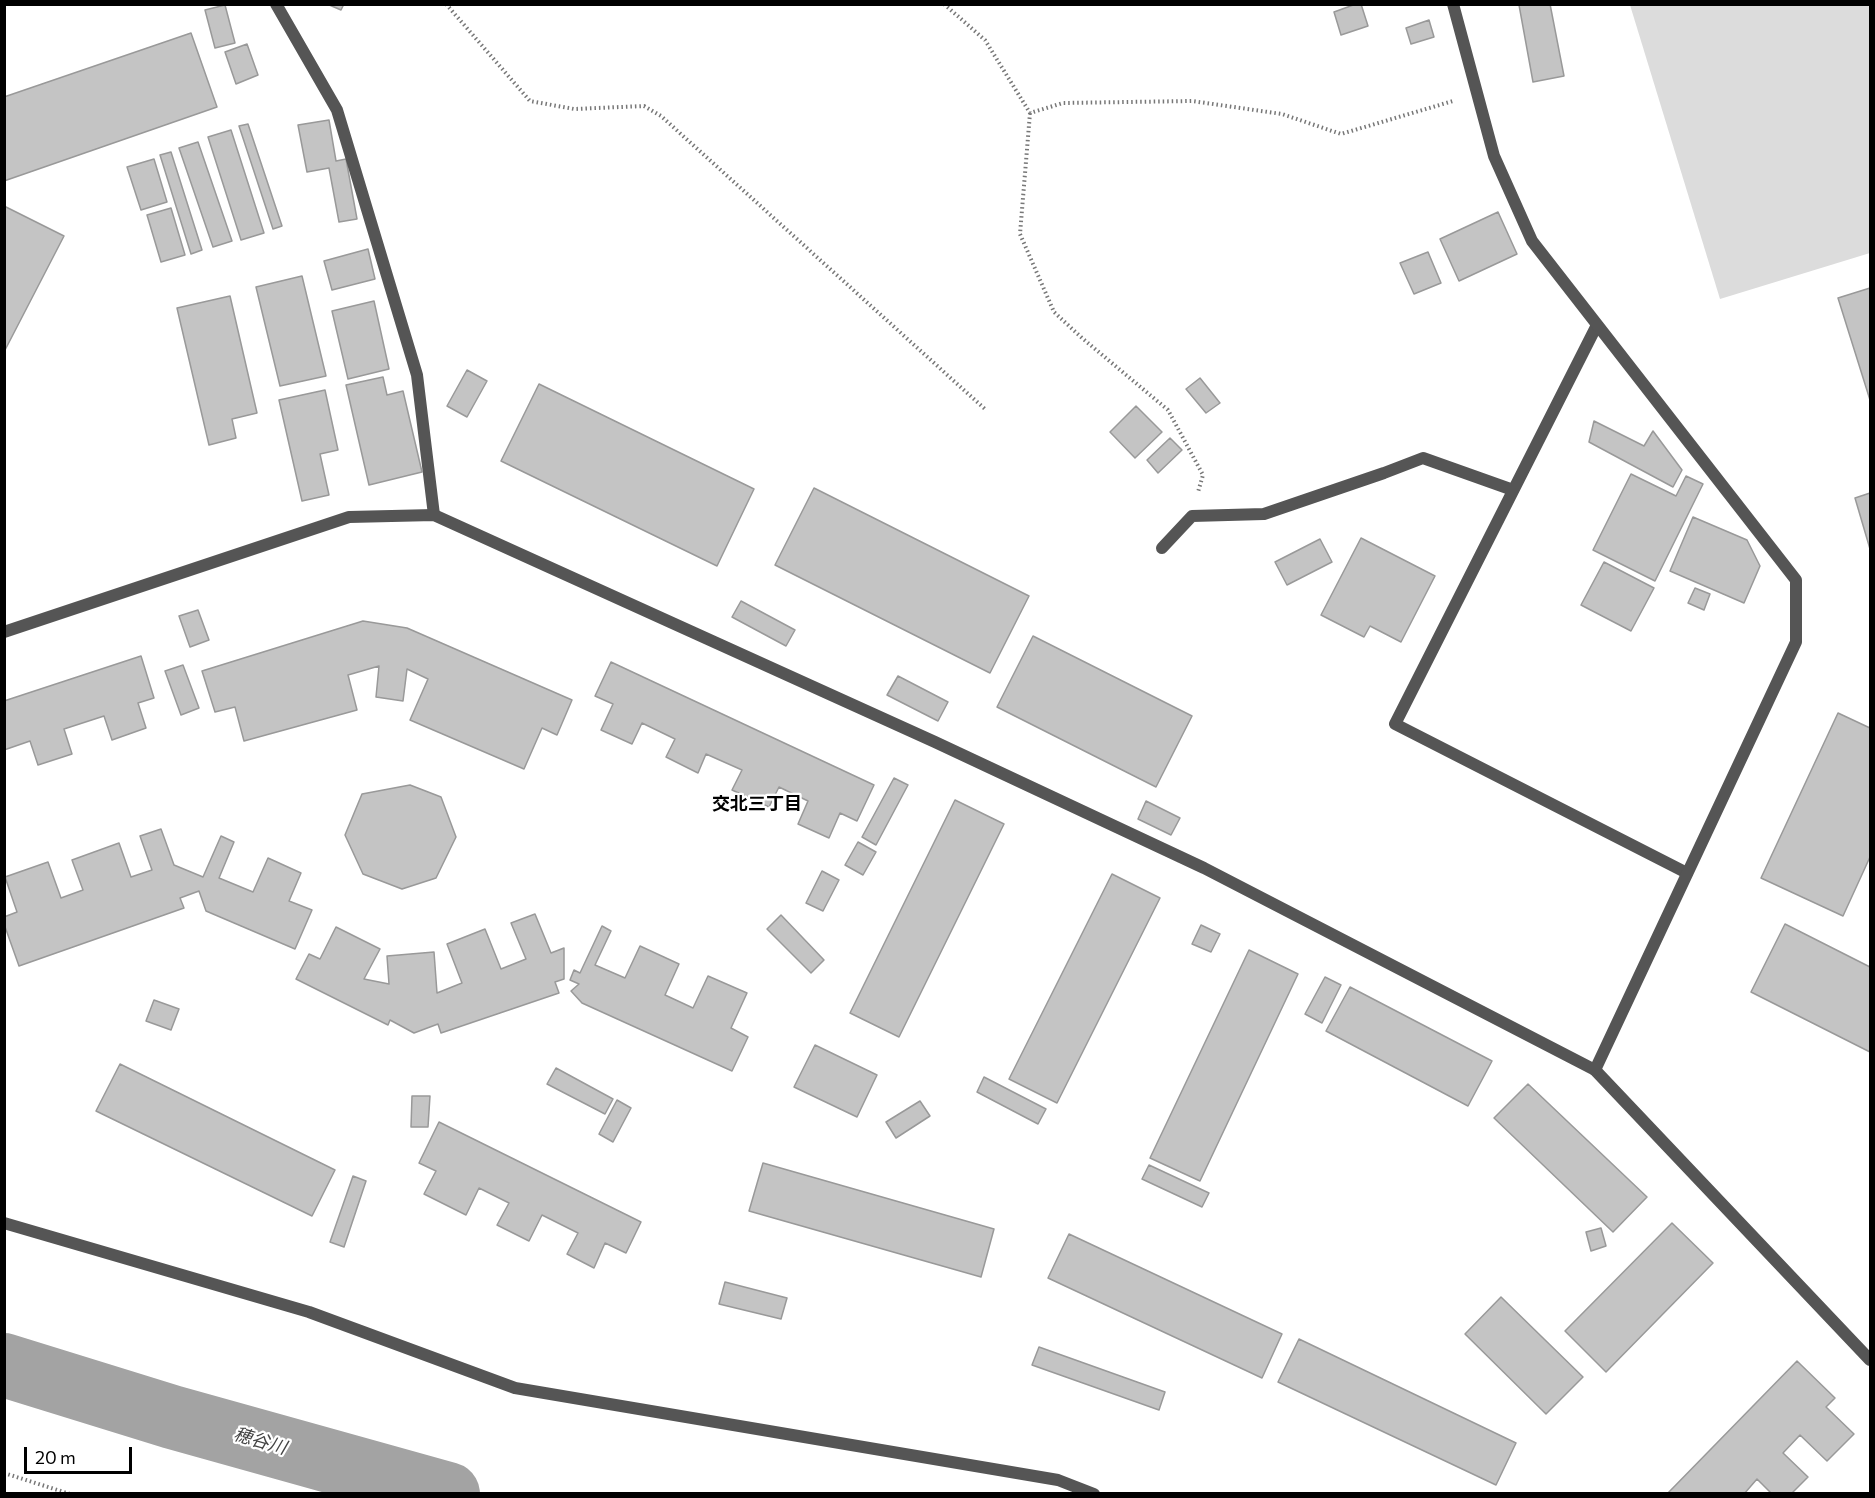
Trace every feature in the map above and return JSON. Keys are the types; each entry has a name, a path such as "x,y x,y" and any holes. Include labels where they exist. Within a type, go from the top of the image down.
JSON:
{"street":[{"path":"276,4 337,110 417,375 434,515"},
{"path":"1453,4 1494,156 1532,241 1796,580 1796,642 1595,1070"},
{"path":"1597,325 1395,724 1687,873"},
{"path":"1162,548 1192,516 1263,514 1423,458 1513,490"},
{"path":"4,632 349,517 434,515 935,742 1204,868 1595,1070 1870,1360"},
{"path":"4,1223 309,1312 515,1388 1058,1480 1094,1494"}],"path":[{"path":"446,4 531,101 574,109 644,106 661,116 986,410"},
{"path":"944,4 985,40 1030,113 1020,234 1054,312 1168,410 1203,475 1192,516"},
{"path":"1030,113 1063,104 1192,101 1282,114 1341,134 1477,94"},
{"path":"4,1473 70,1494"}],"shaded area":[{"path":"1630,5 1870,5 1870,253 1720,299"}],"building":[{"path":"327,4 344,4 341,10"},
{"path":"1361,4 1368,26 1341,35 1334,12"},
{"path":"1550,4 1564,76 1533,82 1519,5"},
{"path":"225,5 235,43 215,48 205,10"},
{"path":"1429,20 1434,37 1411,44 1406,28"},
{"path":"191,33 217,107 4,181 4,97"},
{"path":"247,44 258,75 236,84 225,52"},
{"path":"329,120 336,161 346,159 357,219 339,222 329,168 307,172 298,125"},
{"path":"248,124 282,226 273,229 239,126"},
{"path":"231,130 264,233 241,240 208,137"},
{"path":"198,142 232,241 213,247 179,148"},
{"path":"171,152 202,250 191,254 160,155"},
{"path":"154,159 167,202 141,210 127,167"},
{"path":"4,206 64,236 4,352"},
{"path":"171,208 185,255 161,262 147,215"},
{"path":"1498,212 1517,254 1459,281 1440,239"},
{"path":"368,249 375,279 332,290 324,261"},
{"path":"1428,252 1441,283 1414,294 1400,263"},
{"path":"302,276 326,376 280,386 256,287"},
{"path":"1870,288 1870,400 1838,298"},
{"path":"230,296 257,413 232,419 236,438 209,445 177,308"},
{"path":"374,301 389,369 348,379 332,311"},
{"path":"467,370 487,381 467,417 447,406"},
{"path":"383,377 387,395 403,391 422,472 369,485 346,385"},
{"path":"1200,378 1220,403 1206,413 1186,389"},
{"path":"539,384 754,489 717,566 501,461"},
{"path":"325,390 338,450 320,454 329,495 302,501 279,400"},
{"path":"1136,406 1162,432 1135,458 1110,432"},
{"path":"1594,421 1644,446 1653,431 1682,470 1673,487 1589,442"},
{"path":"1170,438 1182,450 1158,473 1147,460"},
{"path":"1631,474 1676,496 1686,476 1703,484 1655,581 1593,550"},
{"path":"814,488 1029,596 990,673 775,565"},
{"path":"1870,493 1870,549 1855,498"},
{"path":"1693,517 1747,540 1760,566 1744,603 1670,571"},
{"path":"1361,538 1435,576 1401,642 1370,626 1364,637 1321,615"},
{"path":"1320,539 1332,562 1287,585 1275,562"},
{"path":"1604,562 1654,588 1631,631 1581,605"},
{"path":"1695,588 1710,594 1704,610 1688,603"},
{"path":"741,601 795,630 786,646 732,617"},
{"path":"198,610 209,640 190,647 179,616"},
{"path":"363,621 407,628 572,700 557,735 542,728 524,769 410,720 428,679 407,669 403,701 376,697 379,666 348,675 357,710 244,741 235,707 215,712 202,671"},
{"path":"1033,636 1192,716 1156,787 997,707"},
{"path":"141,656 154,698 138,703 146,728 112,740 104,716 64,729 72,754 38,765 30,741 4,750 4,701"},
{"path":"611,662 874,785 857,821 840,813 829,838 798,824 808,801 779,787 769,807 732,790 742,770 706,754 698,773 666,757 675,739 642,723 632,744 601,730 613,704 595,696"},
{"path":"183,665 199,708 181,715 165,671"},
{"path":"898,676 948,702 938,721 887,695"},
{"path":"1838,713 1870,728 1870,857 1843,916 1761,878"},
{"path":"894,778 908,785 876,845 862,837"},
{"path":"410,785 441,797 456,837 436,878 402,889 363,874 345,835 362,794"},
{"path":"955,800 1004,824 899,1037 850,1013"},
{"path":"1146,801 1180,818 1171,835 1138,819"},
{"path":"161,829 174,865 203,877 221,836 234,842 219,878 253,892 268,858 301,873 289,901 312,910 295,949 206,911 199,891 180,898 184,908 19,966 4,924 4,917 17,912 5,877 48,862 61,898 83,890 72,860 119,843 131,877 152,870 140,836"},
{"path":"858,842 876,852 863,875 845,865"},
{"path":"822,871 839,880 823,911 806,903"},
{"path":"1112,874 1160,898 1057,1103 1009,1079"},
{"path":"535,914 551,953 564,948 564,979 555,982 559,993 441,1033 438,1024 414,1033 390,1020 388,1025 296,979 309,954 320,959 336,927 380,949 364,979 389,984 387,956 434,952 437,993 462,983 447,944 485,929 501,969 526,959 511,923"},
{"path":"781,915 824,960 811,973 767,929"},
{"path":"1785,924 1870,967 1870,1052 1751,992"},
{"path":"1201,925 1220,934 1211,952 1192,944"},
{"path":"602,926 611,931 595,965 625,978 640,946 679,964 665,995 693,1008 708,976 747,993 731,1028 748,1037 732,1071 582,1003 571,991 579,984 570,980 574,970 580,973"},
{"path":"1249,950 1298,974 1200,1181 1150,1158"},
{"path":"1325,977 1341,985 1322,1023 1305,1014"},
{"path":"1350,987 1492,1061 1468,1106 1326,1031"},
{"path":"154,1000 179,1009 171,1030 146,1021"},
{"path":"815,1045 877,1075 857,1117 794,1087"},
{"path":"120,1064 335,1170 312,1216 96,1111"},
{"path":"556,1068 613,1099 605,1114 547,1084"},
{"path":"984,1077 1046,1109 1038,1124 977,1092"},
{"path":"1528,1084 1647,1197 1613,1232 1494,1118"},
{"path":"412,1096 430,1096 428,1127 411,1127"},
{"path":"617,1100 631,1108 613,1142 599,1134"},
{"path":"920,1101 930,1116 896,1138 886,1122"},
{"path":"439,1122 641,1222 626,1253 605,1243 594,1268 567,1254 578,1233 542,1215 529,1241 497,1225 509,1203 479,1188 466,1215 424,1194 436,1171 419,1163"},
{"path":"763,1163 994,1229 981,1277 749,1211"},
{"path":"1149,1165 1209,1193 1202,1207 1142,1179"},
{"path":"353,1176 366,1181 344,1247 330,1242"},
{"path":"1672,1223 1713,1263 1606,1372 1565,1331"},
{"path":"1601,1228 1606,1246 1591,1251 1586,1232"},
{"path":"1069,1234 1282,1334 1262,1378 1048,1278"},
{"path":"725,1282 787,1298 781,1319 719,1304"},
{"path":"1501,1297 1583,1377 1546,1414 1465,1334"},
{"path":"1299,1339 1516,1443 1496,1485 1278,1382"},
{"path":"1039,1347 1165,1392 1159,1410 1032,1365"},
{"path":"1797,1361 1835,1398 1826,1407 1854,1434 1827,1461 1800,1435 1783,1453 1808,1477 1791,1494 1772,1494 1757,1479 1744,1494 1667,1494"}],"waterway":[{"name":"穂谷川","path":"4,1365 172,1417 448,1494"}],"district":[{"name":"交北三丁目","path":"757,804"}]}
